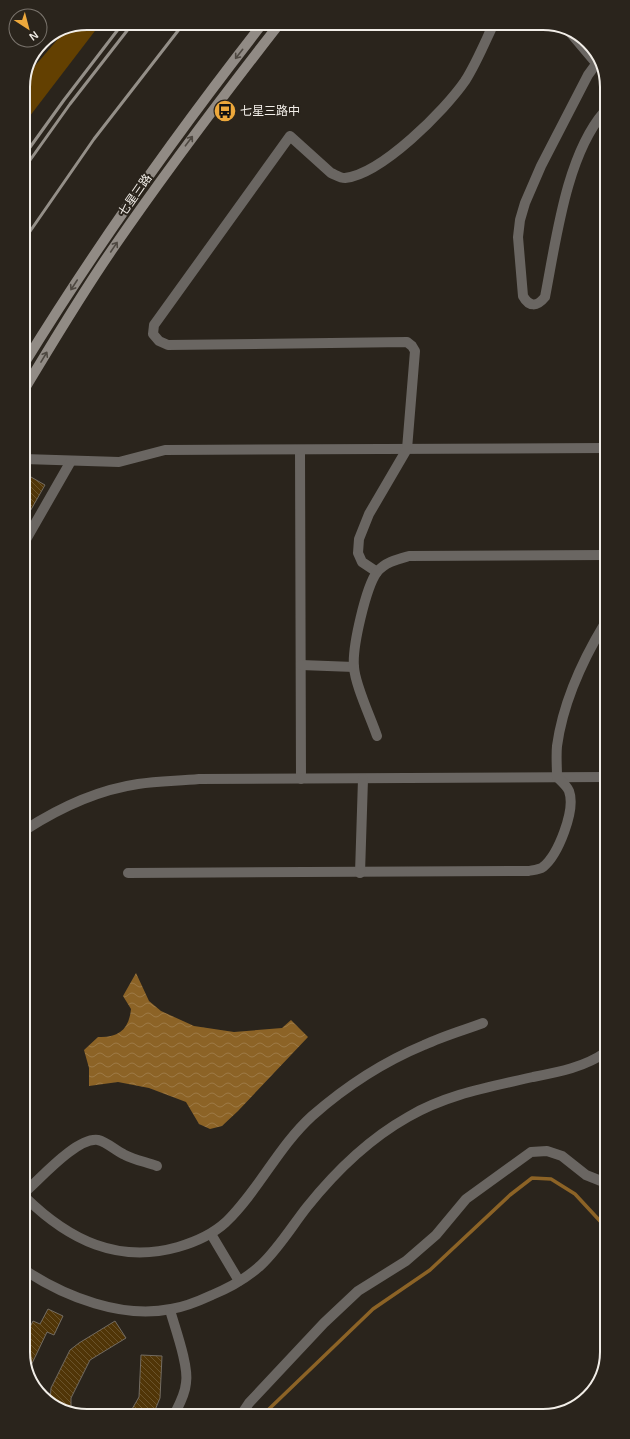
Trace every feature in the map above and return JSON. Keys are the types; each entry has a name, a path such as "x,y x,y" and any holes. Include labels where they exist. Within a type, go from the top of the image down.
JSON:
{"street":[{"name":"七星三路","path":"30,354 62,302 129,202 219,79 258,30"},
{"name":"七星三路","path":"30,381 114,248 171,166 275,30"},
{"path":"377,572 362,562 358,553 359,539 369,514 407,450 415,351 412,346 407,342 168,345 159,341 153,334 154,325 290,136 331,173 339,177 345,178 364,171 400,148 426,126 447,104 466,80 491,30"},
{"path":"596,66 541,166 520,220 519,244 523,296 527,303 532,305 538,305 545,297 566,191 585,141 600,118"},
{"path":"30,459 119,462 165,450 600,448"},
{"path":"300,450 301,779"},
{"path":"30,533 71,461"},
{"path":"377,736 354,667 360,620 368,592 377,572 396,559 409,556 600,555"},
{"path":"128,874 528,871 542,868 552,857 557,847 570,812 571,797 569,789 557,777 557,747 562,720 572,688 588,651 600,632"},
{"path":"301,665 354,667"},
{"path":"30,827 60,809 98,794 138,784 200,779 600,777"},
{"path":"360,873 363,779"},
{"path":"30,1202 40,1212 64,1229 87,1242 116,1251 141,1253 167,1250 191,1243 211,1234 226,1222 311,1117 344,1091 385,1064 418,1048 483,1023"},
{"path":"30,1274 67,1294 119,1309 143,1311 170,1310 196,1302 222,1291 261,1265 336,1174 365,1147 408,1117 452,1096 567,1070 600,1056"},
{"path":"30,1187 62,1158 79,1145 91,1140 99,1140 124,1155 157,1166"},
{"path":"245,1409 324,1323 358,1291 406,1261 436,1235 466,1199 531,1152 547,1150 562,1156 586,1174 600,1181"},
{"path":"211,1234 239,1281"},
{"path":"170,1310 184,1364 187,1382 183,1398 177,1409"}],"shaded area":[{"path":"96,30 30,116 30,83 33,68 59,37 76,31"}],"water":[{"path":"136,973 149,1001 161,1011 194,1026 234,1032 282,1028 291,1020 308,1037 238,1111 222,1126 210,1129 199,1124 186,1102 149,1088 118,1082 89,1086 89,1068 84,1050 98,1037 117,1034 125,1027 130,1016 131,1009 123,996"}],"building":[{"path":"30,476 45,485 30,511"},
{"path":"48,1309 63,1316 54,1335 47,1332 31,1365 30,1327 33,1321 40,1324"},
{"path":"115,1321 126,1338 90,1360 71,1398 71,1407 65,1405 52,1397 50,1396 51,1388 70,1350"},
{"path":"141,1355 162,1356 160,1398 155,1409 132,1409 139,1397"}],"waterway":[{"path":"269,1409 373,1309 430,1270 510,1195 532,1178 551,1179 575,1194 600,1221"}],"railway":[{"path":"30,147 118,30"},
{"path":"30,160 70,104 128,30"},
{"path":"30,231 94,139 179,30"}],"place":[{"name":"七星三路中","path":"225,111"}]}
